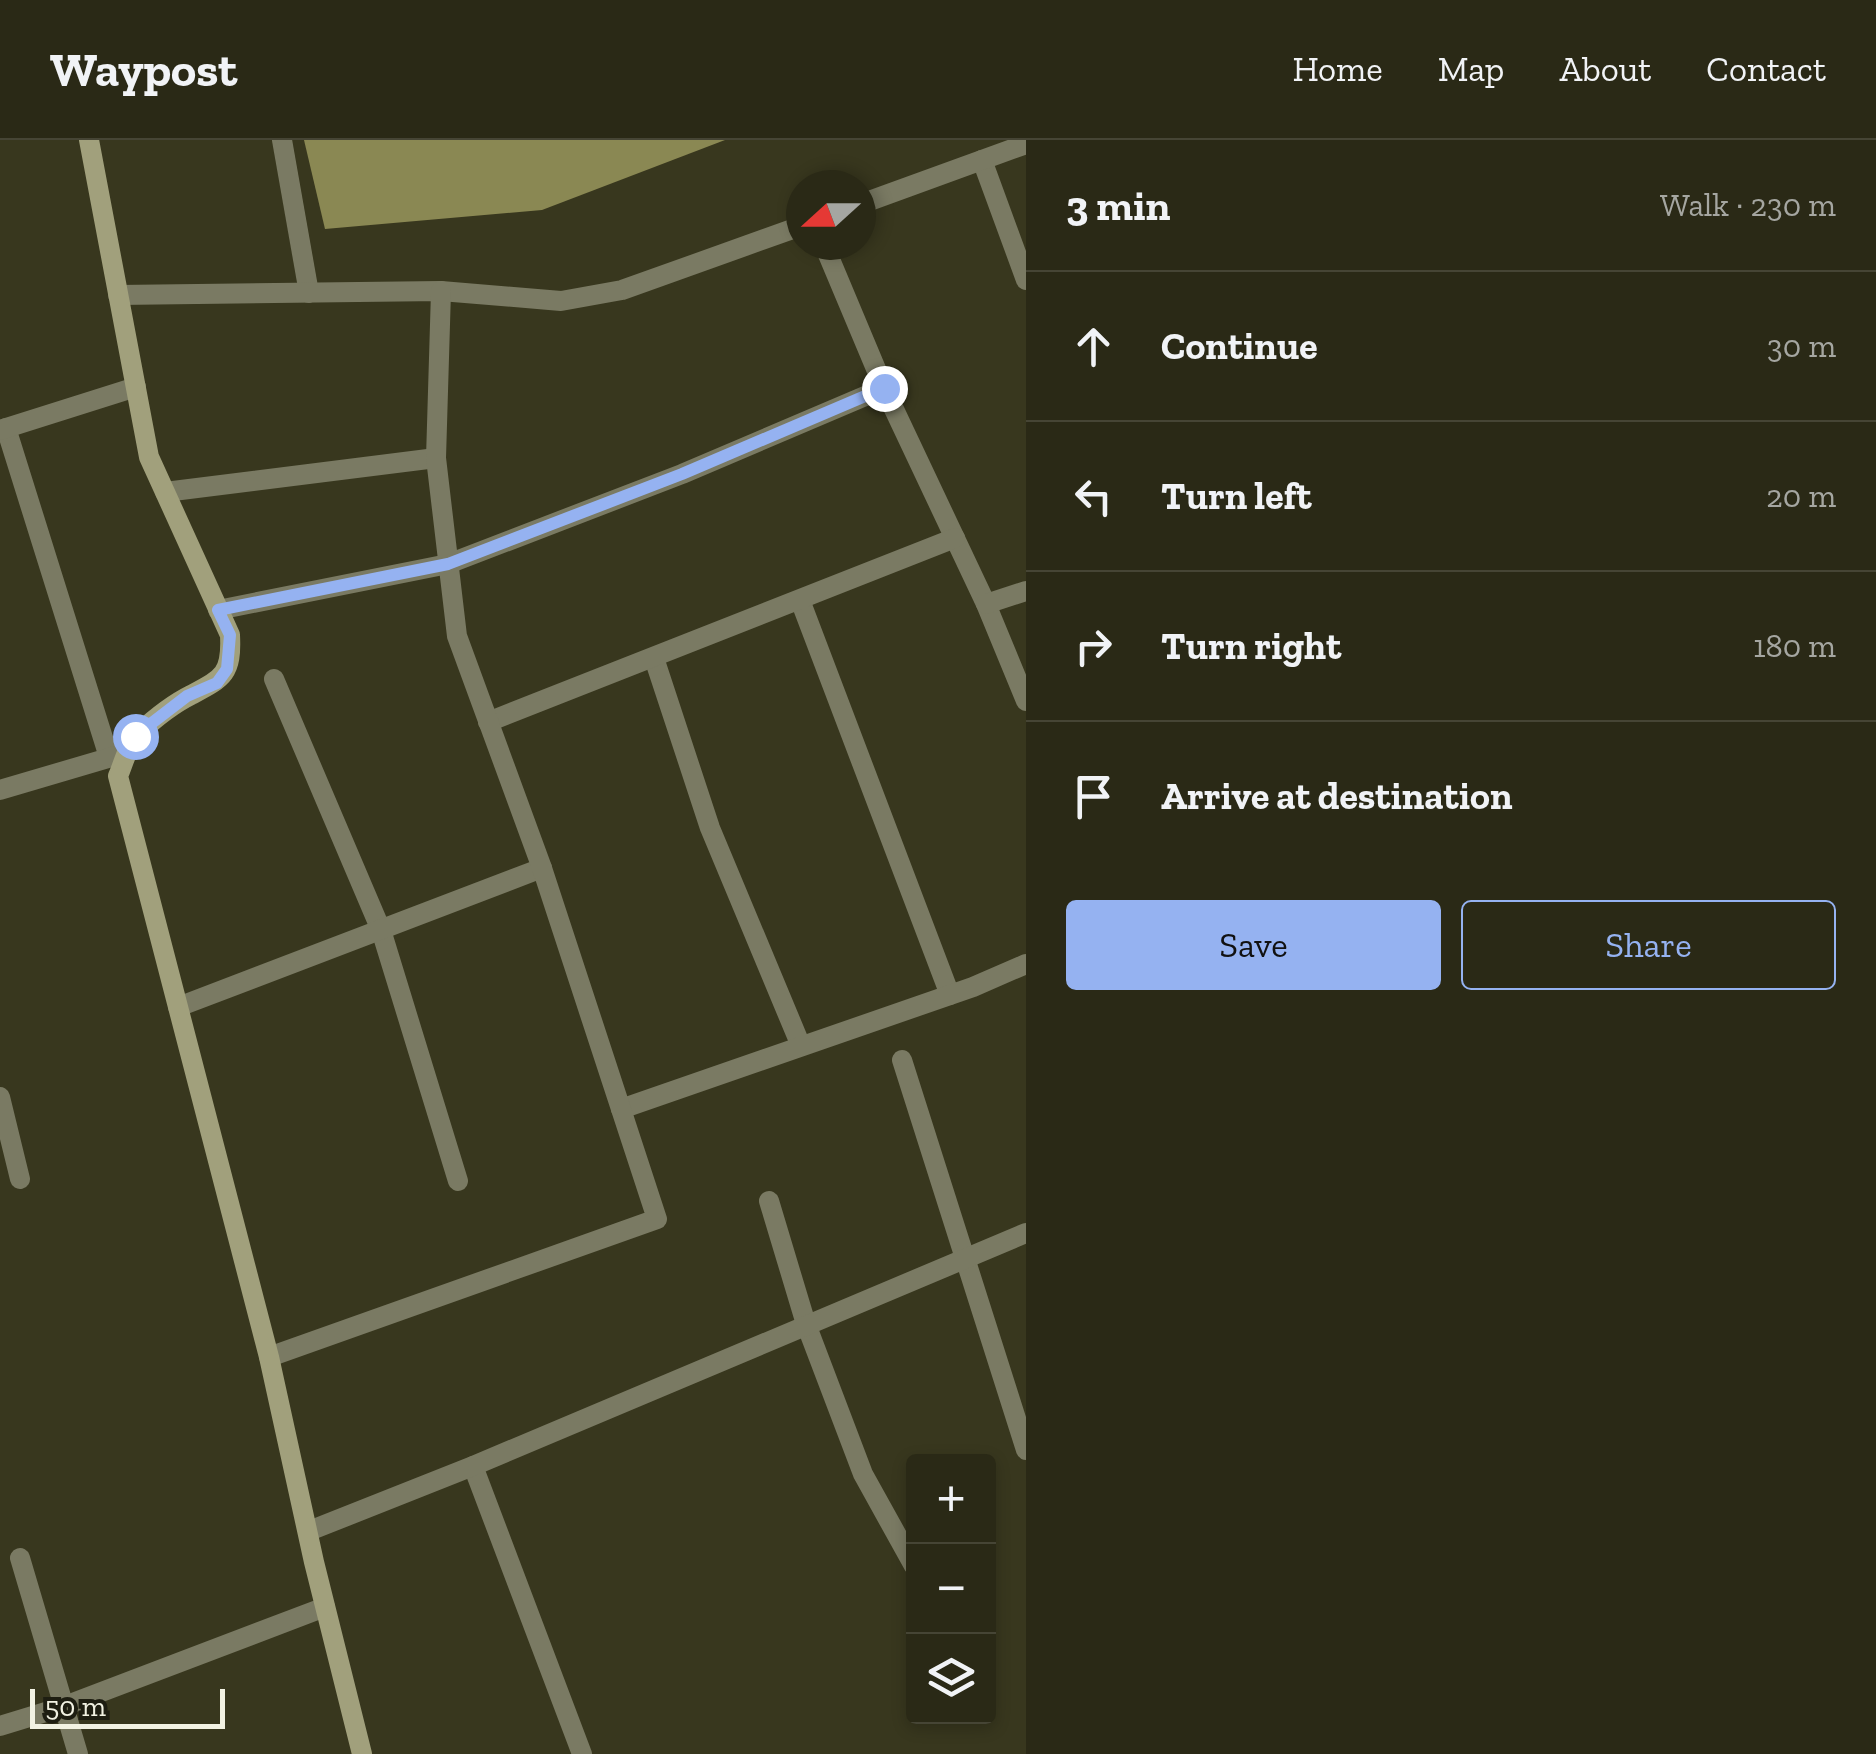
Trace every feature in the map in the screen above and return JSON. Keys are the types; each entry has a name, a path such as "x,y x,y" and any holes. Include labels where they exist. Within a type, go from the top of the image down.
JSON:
{"main road":[{"path":"89,140 149,457 230,635 227,669 217,683 187,696 135,736 119,755 118,776 269,1357 324,1607 362,1754"}],"street":[{"path":"282,140 309,293"},
{"path":"876,199 1026,144"},
{"path":"982,160 1026,280"},
{"path":"118,295 442,291 561,301 622,290 786,231"},
{"path":"830,260 1026,700"},
{"path":"269,1357 657,1218 542,868 457,636 436,458 442,291"},
{"path":"0,790 119,755 3,429 136,387"},
{"path":"218,610 448,564 682,474 884,388"},
{"path":"165,492 436,458"},
{"path":"488,722 954,538"},
{"path":"986,604 1026,590"},
{"path":"800,600 950,994"},
{"path":"654,658 710,828 801,1046"},
{"path":"274,679 381,930 458,1181"},
{"path":"178,1007 542,868"},
{"path":"621,1109 1026,964"},
{"path":"902,1060 1026,1450"},
{"path":"0,1096 20,1179"},
{"path":"769,1201 806,1324 863,1474 906,1552"},
{"path":"309,1531 474,1466 1026,1232"},
{"path":"474,1466 582,1754"},
{"path":"20,1558 78,1754"},
{"path":"0,1726 62,1707 324,1607"}],"shaded area":[{"path":"304,140 725,140 542,210 325,229"}],"route":[{"path":"135,736 187,696 217,683 227,669 230,635 218,610 448,564 682,474 884,388"}]}
